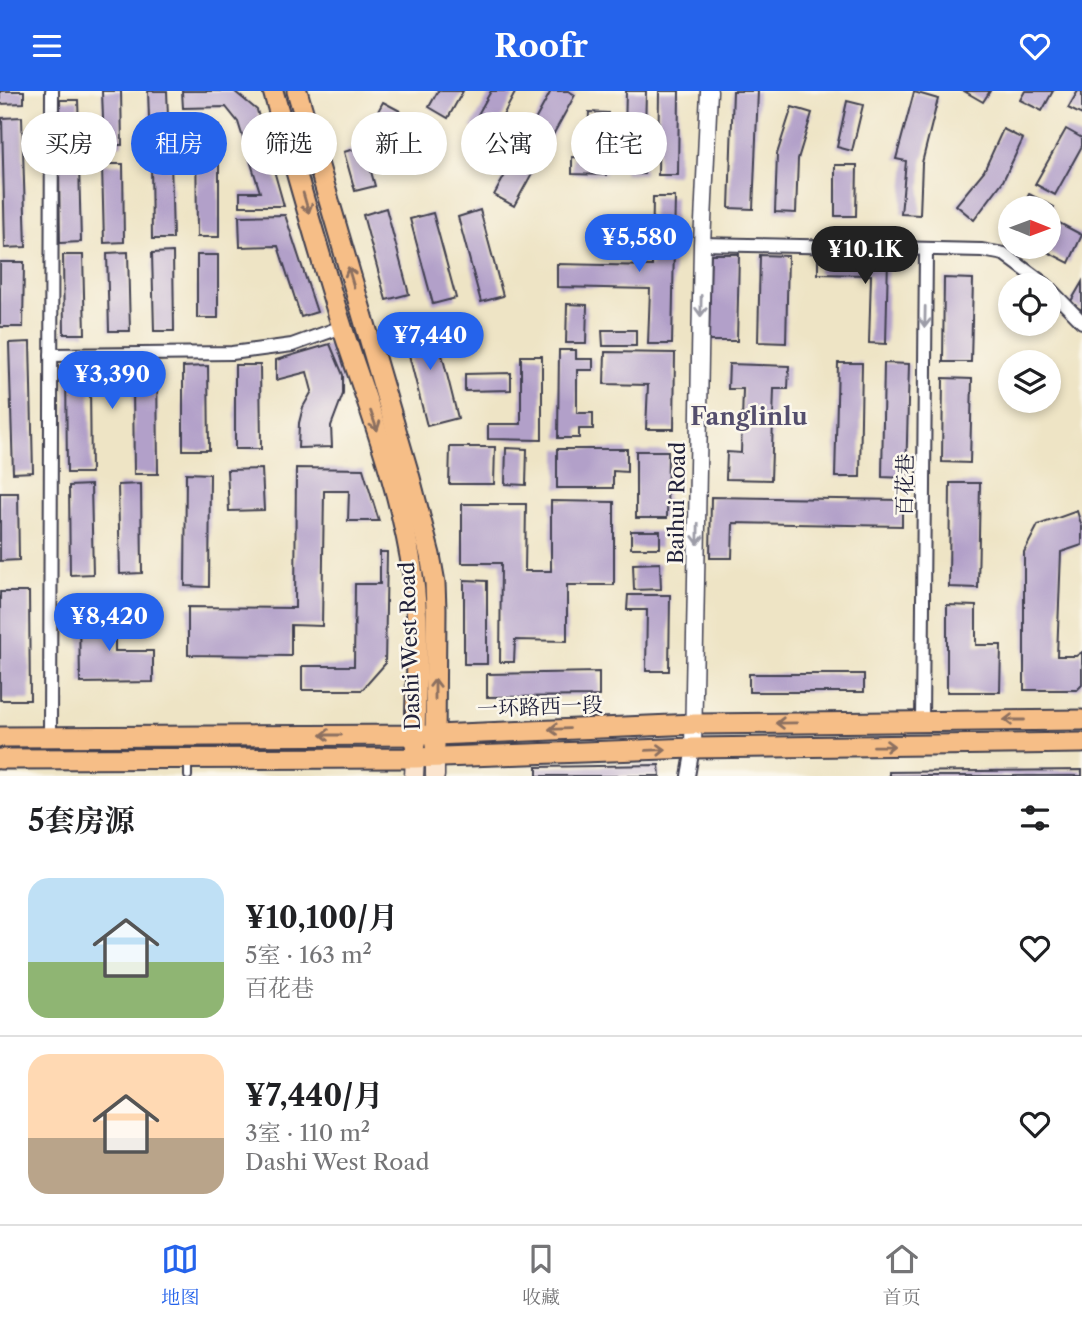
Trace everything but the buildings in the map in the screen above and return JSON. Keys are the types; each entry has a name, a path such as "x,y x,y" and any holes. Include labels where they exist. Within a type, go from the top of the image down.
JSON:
{"main road":[{"name":"Dashi West Road","path":"273,91 342,327 383,448 407,541 416,610 414,767"},
{"name":"Dashi West Road","path":"297,91 418,505 430,555 436,609 435,767"},
{"name":"一环路西一段","path":"0,737 435,735 695,724 1082,720"},
{"path":"0,759 188,767 435,767 694,748 1082,743"}],"street":[{"path":"50,737 52,91"},
{"name":"Baihui Road","path":"694,748 702,244 709,91"},
{"path":"702,244 982,250 1004,254 1030,273"},
{"name":"百花巷","path":"922,721 926,249"},
{"path":"1061,300 1082,322"},
{"path":"51,355 232,353 292,345 342,327"},
{"path":"688,776 694,748"}],"district":[{"name":"Fanglinlu","path":"749,417"}]}
